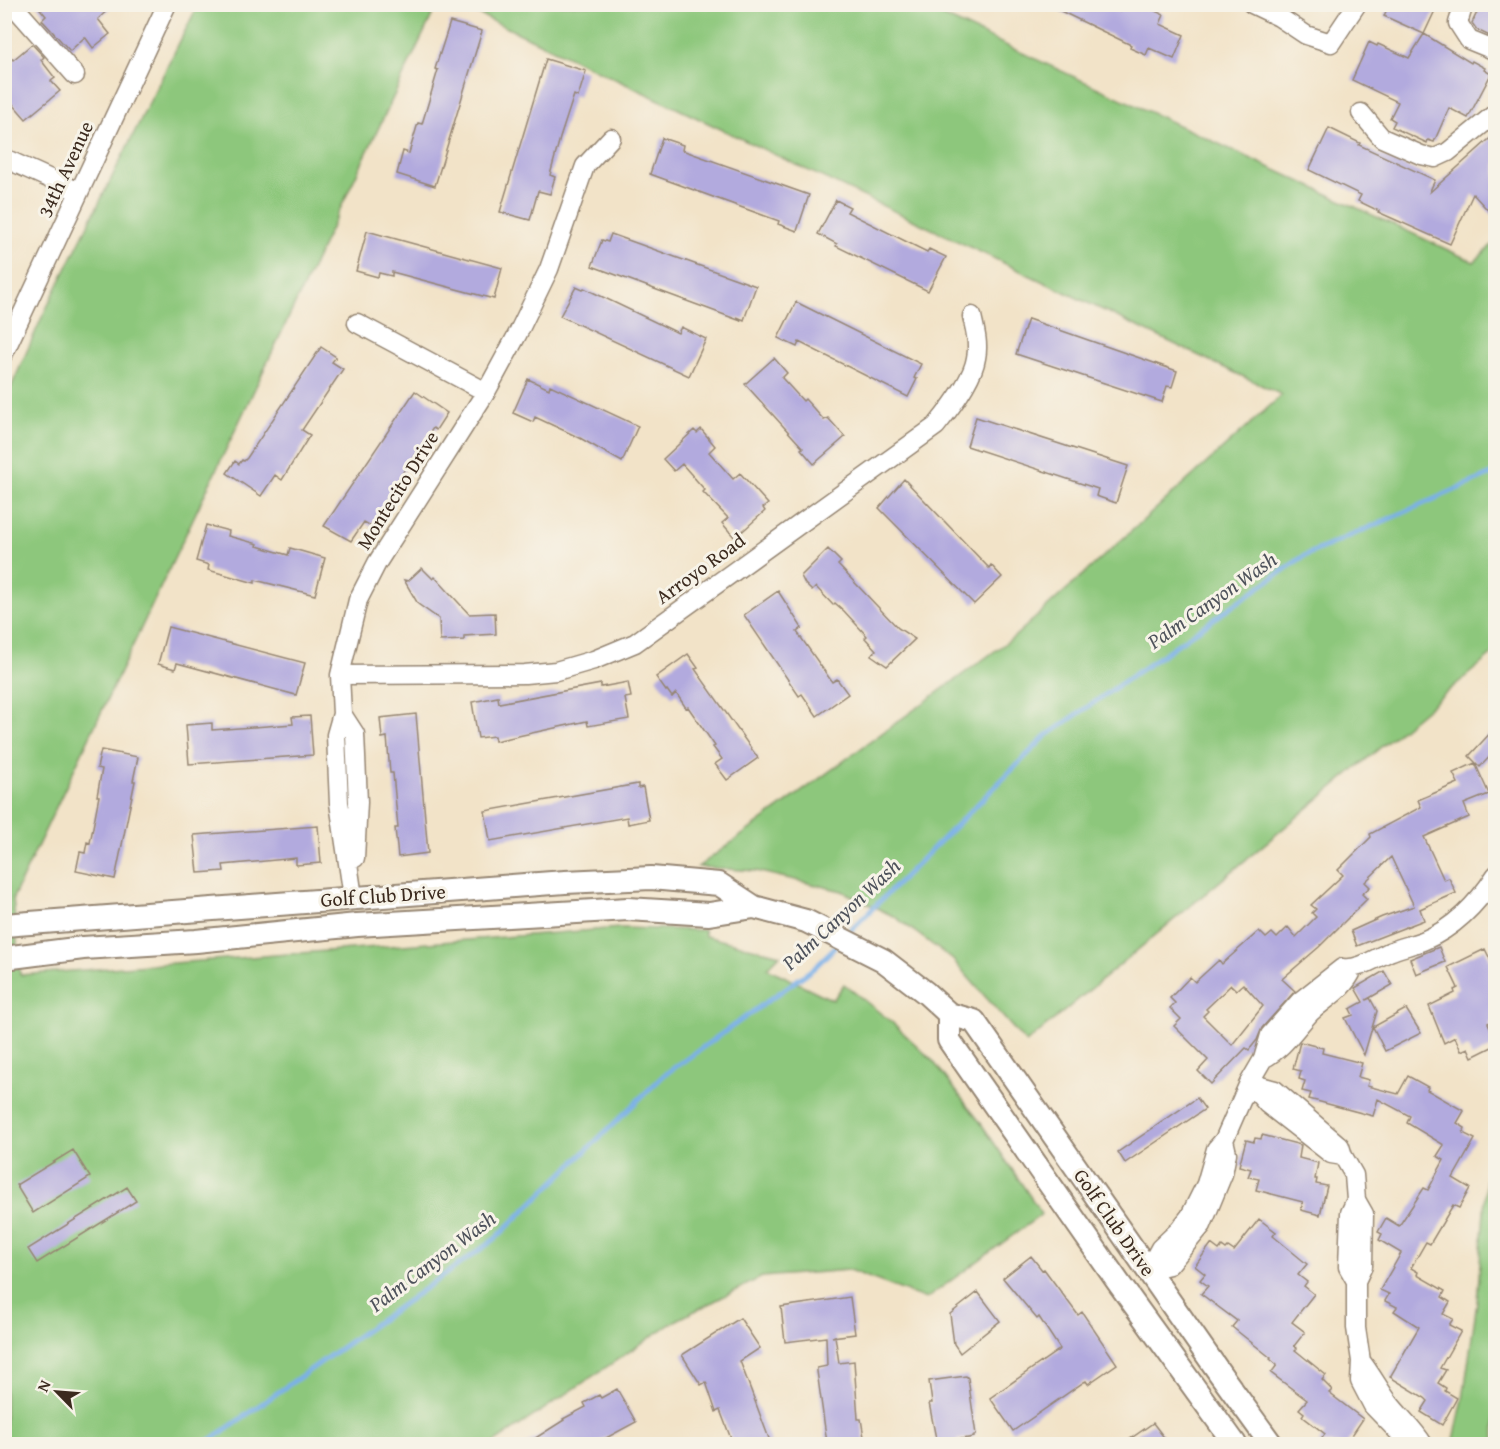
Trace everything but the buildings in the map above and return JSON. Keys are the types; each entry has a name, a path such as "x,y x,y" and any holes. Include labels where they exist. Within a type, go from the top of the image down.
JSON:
{"street":[{"path":"4,10 12,4 75,75"},
{"name":"34th Avenue","path":"4,353 167,4"},
{"path":"1252,4 1306,34 1331,43 1357,4"},
{"path":"1464,4 1458,24 1469,40 1496,51"},
{"path":"1361,113 1382,138 1420,155 1435,158 1448,153 1496,113"},
{"name":"Montecito Drive","path":"357,925 338,786 336,735 342,714 340,675 358,600 377,563 486,392 549,269 585,166 611,138"},
{"path":"4,158 79,192"},
{"name":"Arroyo Road","path":"340,675 525,674 556,670 594,660 635,643 936,426 958,398 976,360 977,337 972,316"},
{"path":"357,322 486,392"},
{"path":"1148,1270 1169,1264 1202,1225 1223,1174 1227,1153 1224,1140 1249,1083 1263,1059 1270,1035 1300,1001 1342,968 1353,969 1401,947 1424,941 1446,929 1466,913 1485,892 1496,875"},
{"name":"Golf Club Drive","path":"4,925 565,882 651,878 719,884 754,907 806,921 883,960 949,1014 974,1021 1271,1444"},
{"name":"Golf Club Drive","path":"4,958 83,948 196,941 357,925 628,909 709,914 754,907"},
{"name":"Golf Club Drive","path":"949,1014 949,1040 1118,1282 1235,1444"},
{"path":"1249,1083 1275,1090 1340,1146 1354,1175 1356,1200 1364,1214 1363,1266 1356,1281 1356,1328 1361,1361 1360,1381 1373,1406 1408,1444"},
{"path":"1361,1361 1388,1401 1415,1431 1423,1444"}],"green space":[{"path":"198,5 437,5 13,898 20,975 620,928 704,930 705,936 780,955 767,968 833,1000 844,984 894,1024 933,1061 980,1122 1042,1214 926,1299 849,1270 762,1277 675,1321 492,1444 5,1444 5,401 42,317"},
{"path":"459,5 919,5 1474,262 1495,242 1495,652 1026,1043 953,960 895,917 842,891 756,871 698,867 1014,637 1282,395"},
{"path":"1495,1131 1495,1444 1453,1444 1463,1399 1477,1302 1487,1171"}],"waterway":[{"name":"Palm Canyon Wash","path":"846,935 1046,736 1304,556 1496,472"},
{"name":"Palm Canyon Wash","path":"205,1444 495,1239 664,1075 814,968 838,944"}]}
